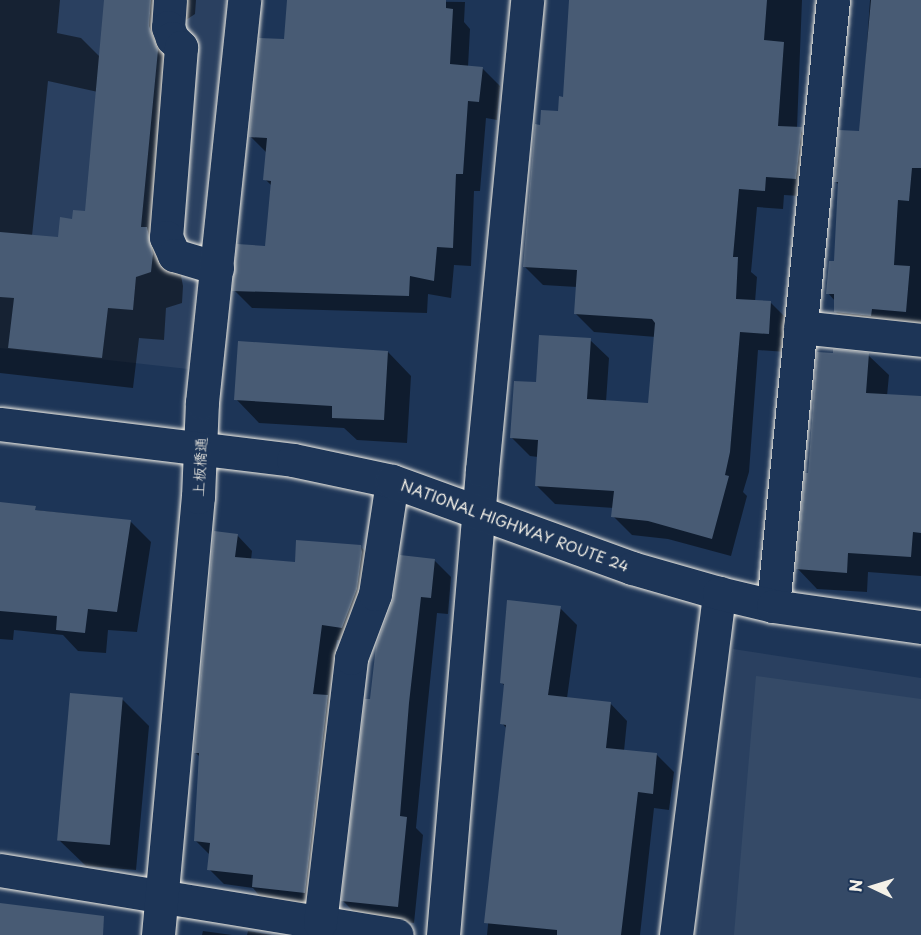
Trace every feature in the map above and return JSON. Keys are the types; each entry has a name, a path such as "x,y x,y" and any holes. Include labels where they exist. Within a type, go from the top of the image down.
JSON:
{"main road":[{"path":"170,0 168,27 172,38 181,46 166,237 174,255 217,268"},
{"name":"上板橋通","path":"158,935 217,268 244,0"},
{"path":"443,935 527,0"},
{"path":"773,606 833,0"},
{"path":"800,327 921,340"},
{"name":"NATIONAL HIGHWAY ROUTE 24","path":"0,424 293,460 392,481 632,568 719,593 773,606 921,627"},
{"path":"320,923 351,658 375,594 392,481"},
{"path":"676,935 719,593"},
{"path":"0,870 160,899 397,935"}],"shaded area":[{"path":"0,0 227,0 188,369 0,348"},
{"path":"733,649 921,678 921,935 698,935"},
{"path":"756,676 921,699 921,935 734,935"}],"building":[{"path":"104,0 151,0 149,26 158,50 141,227 147,227 153,254 151,272 136,277 133,310 108,308 102,358 8,348 14,298 0,297 0,232 58,237 60,217 72,219 73,210 85,211"},
{"path":"287,0 446,0 446,8 453,9 450,64 483,67 479,102 468,101 463,174 456,174 453,248 437,247 434,281 410,276 409,296 232,291 237,244 265,246 271,181 263,180 267,138 249,137 259,38 284,39"},
{"path":"569,0 767,0 764,40 784,42 778,126 802,127 796,179 766,177 765,191 739,189 733,257 738,257 736,299 771,301 769,334 740,332 730,452 725,475 729,476 712,539 648,521 611,517 614,491 535,486 538,440 510,438 514,381 536,382 539,335 591,338 587,399 648,403 655,323 652,319 574,314 577,270 523,267 535,124 540,125 541,110 558,111 559,96 563,97"},
{"path":"871,0 921,0 921,168 912,168 909,201 898,200 894,265 910,266 906,312 872,309 871,316 834,312 834,294 826,294 829,261 834,261 838,182 834,182 839,130 859,131"},
{"path":"238,341 388,351 384,420 332,418 332,406 234,400"},
{"path":"833,349 869,353 866,393 921,396 921,533 913,532 911,557 848,553 847,573 796,569 805,473 808,473 817,352 833,353"},
{"path":"0,502 36,506 35,510 131,520 117,612 88,609 85,633 56,630 57,616 0,611"},
{"path":"214,531 238,534 235,557 295,562 296,540 361,545 357,589 342,628 322,625 313,694 328,695 305,893 252,887 253,875 207,870 210,843 194,841 199,753 194,753"},
{"path":"400,555 435,559 431,598 421,597 409,703 400,816 407,817 398,907 341,901 365,699 370,699 376,646 393,600"},
{"path":"507,600 561,606 548,695 611,702 606,748 657,753 653,794 638,792 621,935 557,935 557,930 484,923 506,725 500,724 504,684 500,683"},
{"path":"70,693 123,698 110,845 57,840"},
{"path":"0,903 104,916 103,935 0,935"}]}
